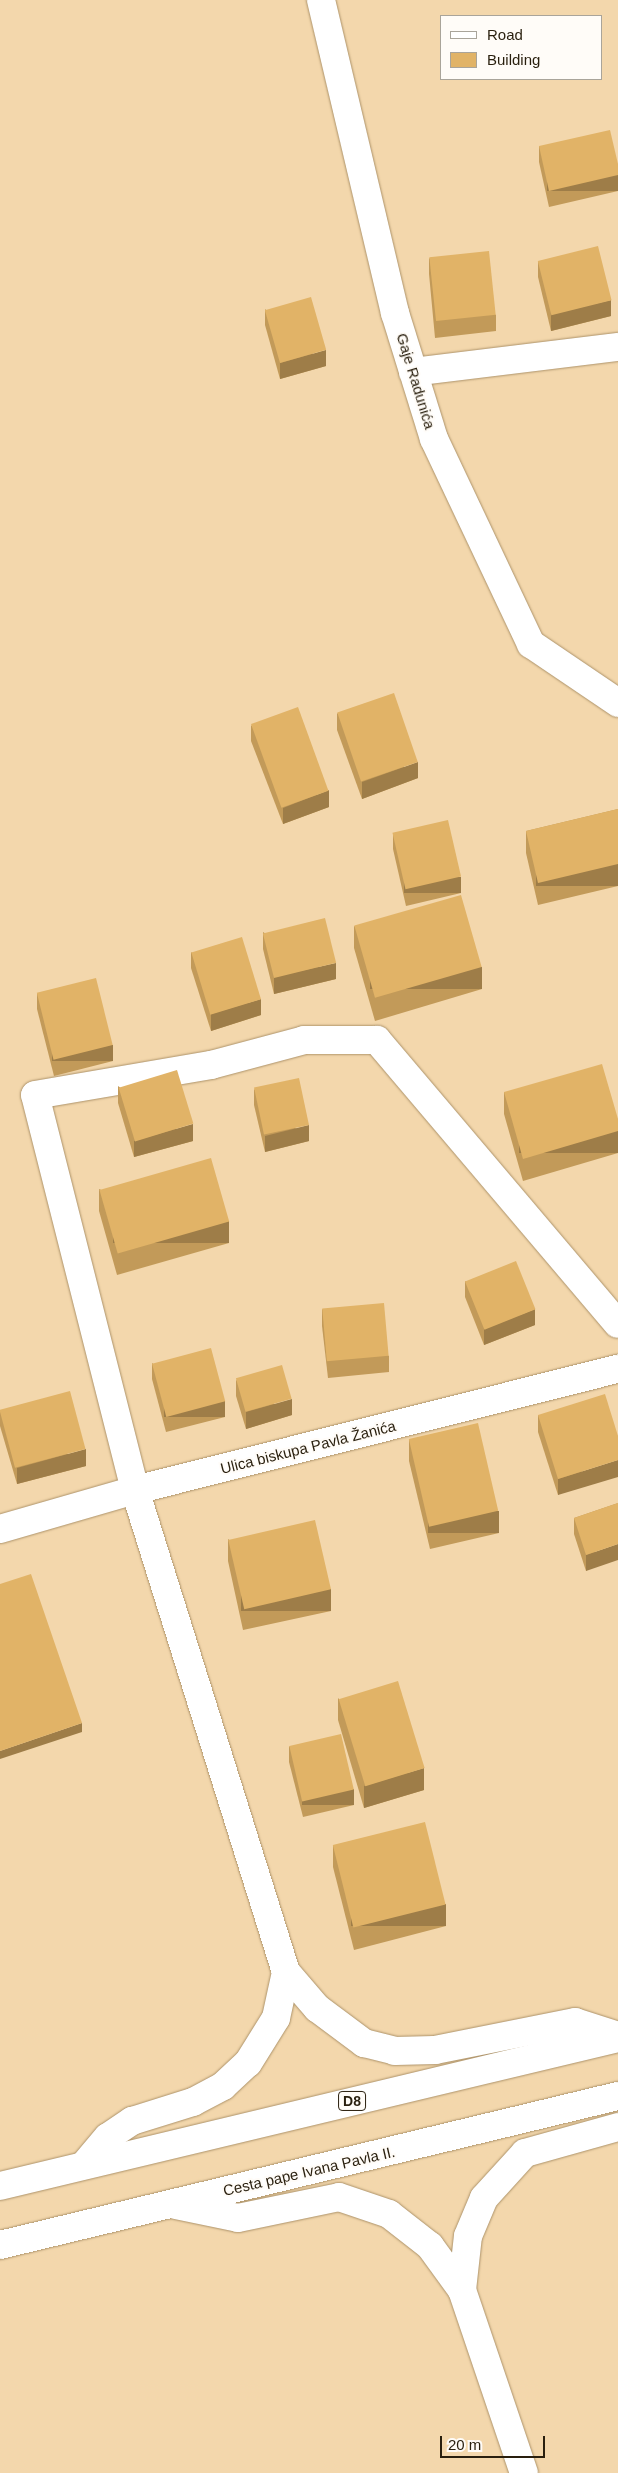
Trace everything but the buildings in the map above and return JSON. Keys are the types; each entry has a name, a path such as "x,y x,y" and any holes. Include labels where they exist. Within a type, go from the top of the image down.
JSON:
{"main road":[{"name":"Gaje Radunića","path":"322,0 413,372 434,439 531,644 618,703"},
{"path":"413,372 618,346"},
{"path":"618,1324 377,1040 304,1040 210,1065 35,1095 135,1490 286,1972 317,2008 364,2043 395,2051 435,2050 575,2022 618,2037"},
{"name":"Ulica biskupa Pavla Žanića","path":"0,1529 135,1490 618,1369"},
{"path":"86,2164 108,2137 132,2121 193,2102 223,2086 248,2063 276,2018 286,1972"},
{"name":"D8","path":"0,2186 618,2037"},
{"name":"Cesta pape Ivana Pavla II.","path":"0,2246 618,2096"},
{"path":"462,2290 468,2236 484,2198 525,2153 618,2127"},
{"path":"170,2204 238,2218 339,2197 389,2214 430,2246 462,2290 524,2473"}]}
